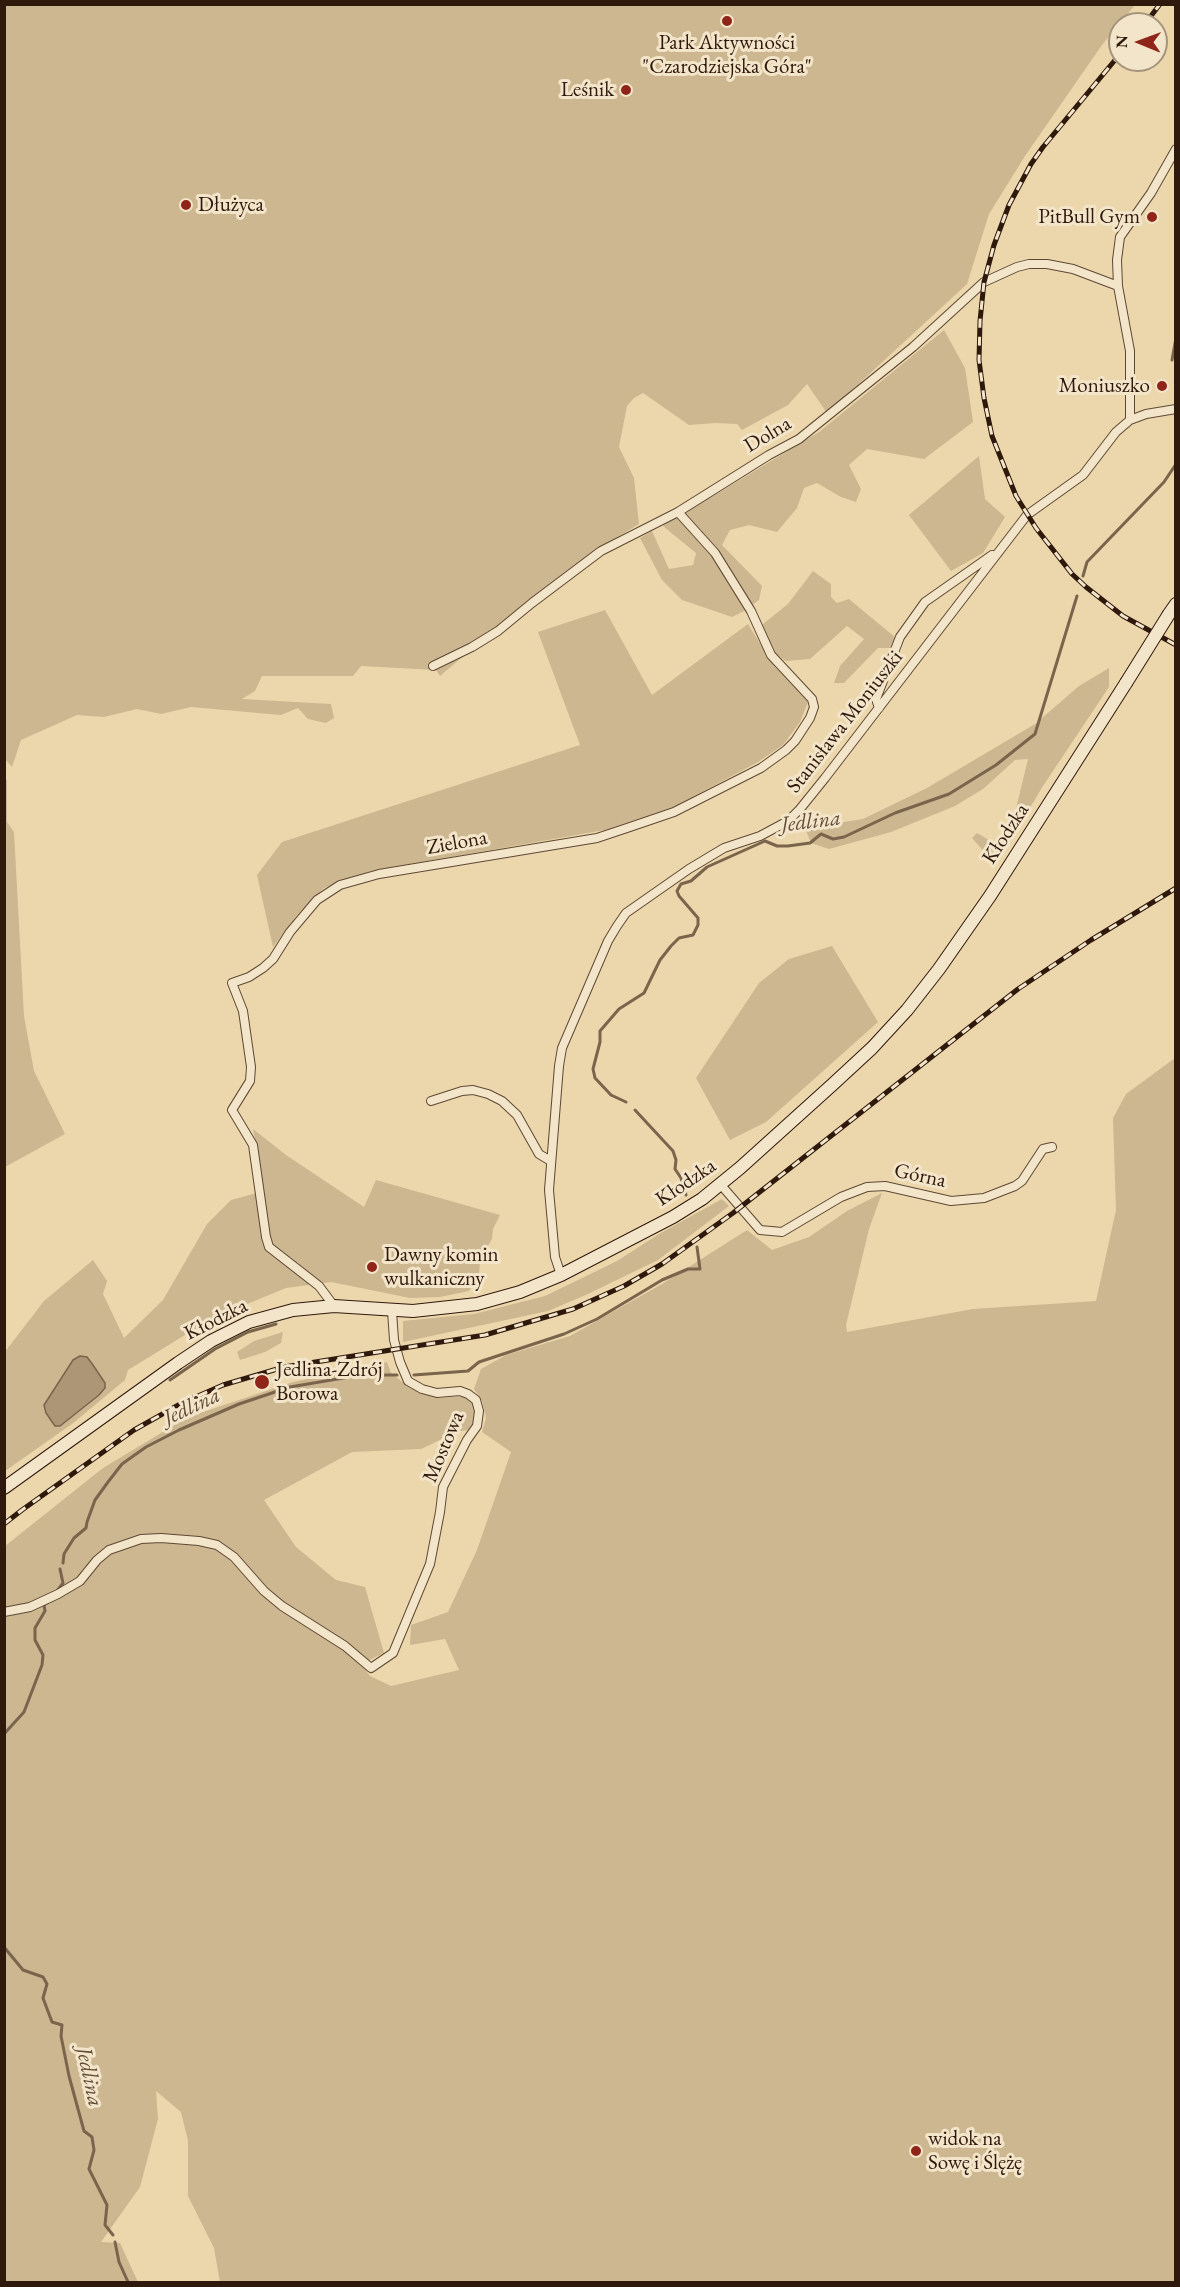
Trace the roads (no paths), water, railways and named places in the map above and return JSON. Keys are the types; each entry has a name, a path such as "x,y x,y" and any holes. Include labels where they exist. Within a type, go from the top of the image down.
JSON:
{"main road":[{"name":"Kłodzka","path":"4,1488 211,1341 249,1322 293,1310 334,1306 392,1311 432,1311 477,1304 520,1292 561,1275 673,1217 721,1185 872,1048 939,969 990,896 1172,609"}],"street":[{"path":"1130,420 1130,351 1118,286 1117,260 1120,237 1151,193 1176,149"},
{"name":"Dolna","path":"434,666 498,631 601,551 678,512 765,458 799,440 913,347 984,282 1017,267 1047,264 1073,269 1118,286"},
{"name":"Stanisława Moniuszki","path":"561,1275 554,1245 549,1160 562,1048 616,926 626,913 689,869 724,848 760,836 788,821 800,809 879,708 1027,515 1083,475 1116,432 1130,420 1146,414 1176,409"},
{"name":"Zielona","path":"334,1306 319,1286 269,1247 253,1145 232,1110 250,1081 251,1067 243,1011 232,983 249,977 273,959 290,932 317,900 340,885 379,874 597,838 674,812 760,768 786,750 810,718 814,707 812,699 771,655 754,609 715,553 678,512"},
{"path":"879,708 876,699 900,637 925,602 1000,550"},
{"path":"431,1101 462,1091 473,1090 502,1101 517,1115 539,1154 549,1160"},
{"name":"Górna","path":"721,1185 760,1230 783,1232 841,1197 867,1187 885,1185 951,1201 984,1198 1022,1181 1043,1149 1052,1147"},
{"name":"Mostowa","path":"4,1612 30,1607 58,1594 80,1581 97,1560 109,1550 141,1539 199,1541 217,1545 234,1557 264,1591 282,1606 345,1646 370,1668 393,1653 430,1564 443,1487 467,1440 477,1426 479,1411 476,1400 468,1394 460,1391 436,1393 422,1389 408,1381 394,1340 392,1311"}],"waterway":[{"name":"Jedlina","path":"1172,360 1176,338"},
{"name":"Jedlina","path":"1083,576 1087,562 1164,482 1176,464"},
{"name":"Jedlina","path":"626,1102 611,1095 595,1078 593,1069 600,1042 600,1031 619,1009 644,993 660,960 671,946 679,938 693,935 698,925 698,918 679,896 677,891 681,884 691,881 707,867 765,841 777,846 788,846 810,843 821,834 833,839 844,837 895,813 949,794 996,765 1035,734 1077,596"},
{"name":"Jedlina","path":"635,1110 673,1151 676,1160 675,1169 681,1178 686,1195"},
{"name":"Jedlina","path":"414,1375 468,1371 479,1362 564,1334 597,1319 662,1280 688,1269 700,1269 697,1247"},
{"path":"170,1380 215,1349 248,1332 276,1324"},
{"name":"Jedlina","path":"63,1563 64,1554 74,1538 86,1528 95,1500 122,1464 146,1447 239,1404 290,1387 361,1375 397,1375"},
{"name":"Jedlina","path":"57,1591 63,1583 60,1569"},
{"name":"Jedlina","path":"4,1734 24,1712 42,1665 43,1655 35,1640 35,1628 45,1611 44,1605 51,1600"},
{"name":"Jedlina","path":"4,1947 23,1970 43,1977 47,1984 43,1998 52,2022 62,2025 61,2036 69,2076 84,2131 92,2137 94,2150 89,2169 107,2205 105,2225 113,2235"},
{"name":"Jedlina","path":"115,2242 119,2262 128,2282"}],"railway":[{"path":"1154,12 1160,4"},
{"path":"1108,68 1043,147 1009,205 994,245 984,282 979,360 992,436 1016,496 1036,528 1072,574 1086,587 1123,616 1176,645"},
{"path":"4,1524 134,1430 182,1403 223,1385 284,1367 485,1335 573,1309 624,1286 662,1264 733,1213 1018,989 1091,940 1176,888"}],"place":[{"name":"Park Aktywności \"Czarodziejska Góra\"","path":"727,21"},
{"name":"Leśnik","path":"626,90"},
{"name":"Dłużyca","path":"186,205"},
{"name":"PitBull Gym","path":"1152,217"},
{"name":"Moniuszko","path":"1162,386"},
{"name":"Dawny komin wulkaniczny","path":"372,1267"},
{"name":"Jedlina-Zdrój Borowa","path":"262,1382"},
{"name":"widok na Sowę i Ślężę","path":"916,2151"}]}
